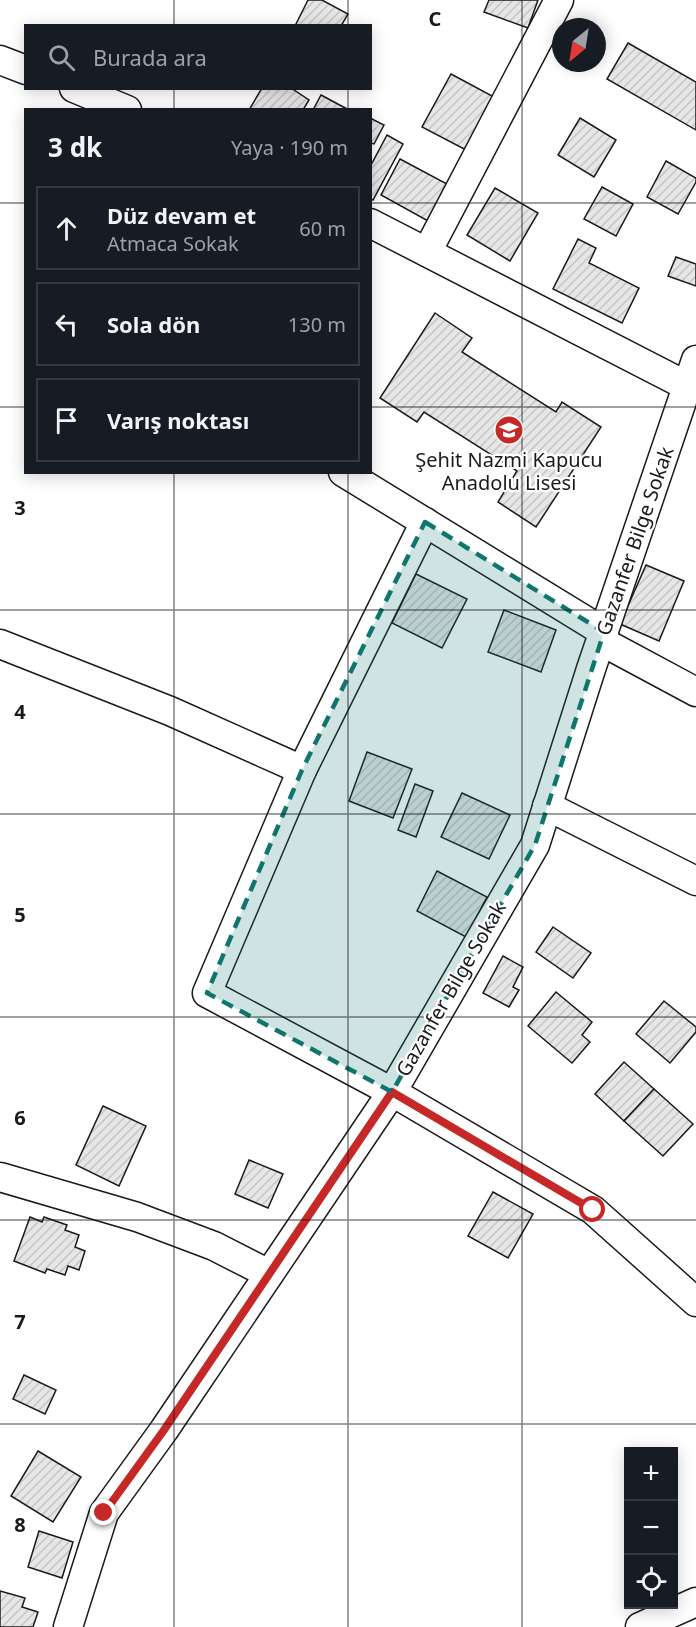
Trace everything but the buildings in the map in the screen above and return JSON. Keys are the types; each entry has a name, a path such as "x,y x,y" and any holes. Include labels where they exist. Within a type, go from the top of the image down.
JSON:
{"street":[{"path":"427,252 559,0"},
{"path":"0,60 24,69"},
{"path":"79,90 123,108"},
{"path":"372,224 427,252 692,373"},
{"name":"Gazanfer Bilge Sokak","path":"68,1627 104,1513 164,1430 392,1092 535,845 602,636 692,373"},
{"path":"346,474 602,636 696,692"},
{"path":"425,522 302,770 207,993 392,1092 593,1210 696,1302"},
{"path":"0,644 170,711 302,770"},
{"path":"547,806 696,881"},
{"path":"0,1177 137,1217 214,1246 269,1274"},
{"path":"640,1627 696,1602"}],"highlighted area":[{"path":"425,522 604,632 535,845 392,1092 207,993 302,770"}],"place":[{"name":"Şehit Nazmi Kapucu Anadolu Lisesi","path":"509,430"}],"route":[{"path":"104,1513 164,1430 392,1092 593,1210"}]}
